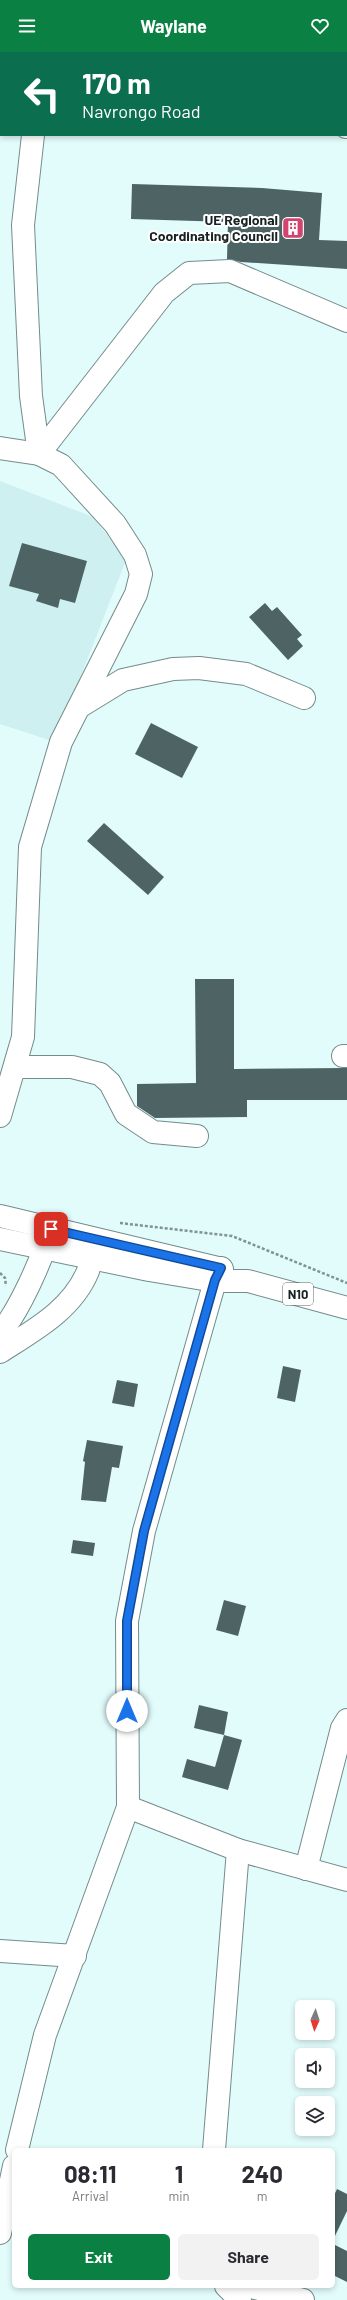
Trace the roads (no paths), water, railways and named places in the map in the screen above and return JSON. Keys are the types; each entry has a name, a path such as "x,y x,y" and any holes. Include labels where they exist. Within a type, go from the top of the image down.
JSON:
{"main road":[{"path":"33,136 23,225 31,396 39,454"},
{"path":"39,454 164,293 190,274 230,271 347,321"},
{"path":"0,448 39,454 61,465 116,524 135,555 141,574 136,594 61,742 30,847 23,1037 16,1067 0,1116"},
{"path":"79,707 123,680 172,669 199,668 246,674 304,698"},
{"path":"16,1067 72,1066 100,1074 110,1083 126,1114 153,1132 196,1136"},
{"name":"N10","path":"0,1216 48,1239"},
{"name":"N10","path":"0,1239 48,1239 218,1274 347,1308"},
{"path":"0,1333 12,1315 48,1239"},
{"path":"0,1352 41,1326 73,1297 88,1270 93,1249"},
{"path":"17,2148 45,2034 76,1956 128,1807 127,1621 144,1531 218,1274"},
{"path":"306,1869 342,1728 347,1720"},
{"path":"128,1807 238,1850 347,1880"},
{"path":"214,2148 238,1850"},
{"path":"0,1951 76,1956"},
{"path":"0,2166 12,2167"},
{"path":"0,2233 12,2176"},
{"path":"228,2288 240,2300"},
{"path":"255,2288 303,2300"}],"place":[{"name":"UE Regional Coordinating Council","path":"293,228"}]}
